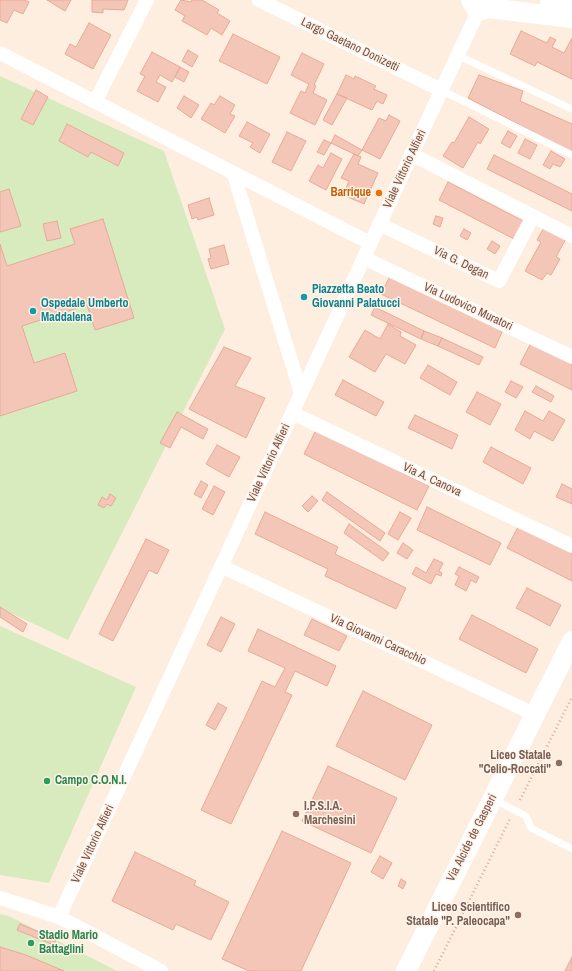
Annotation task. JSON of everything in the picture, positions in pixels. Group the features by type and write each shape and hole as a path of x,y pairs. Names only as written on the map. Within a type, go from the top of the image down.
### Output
{"street":[{"path":"95,102 147,0"},
{"name":"Largo Gaetano Donizetti","path":"259,0 441,90"},
{"path":"550,0 572,3"},
{"path":"477,3 572,18"},
{"name":"Viale Vittorio Alfieri","path":"59,917 441,90 457,55 477,3"},
{"path":"0,53 234,175 370,243"},
{"path":"411,154 572,236"},
{"path":"234,175 301,393"},
{"name":"Via G. Degan","path":"379,224 499,281 532,216"},
{"name":"Via Ludovico Muratori","path":"364,258 572,357"},
{"name":"Via A. Canova","path":"292,413 572,546"},
{"name":"Via Giovanni Caracchio","path":"221,566 534,714"},
{"name":"Via Alcide de Gasperi","path":"406,971 572,641"},
{"path":"0,898 59,917 162,971"}],"lane":[{"path":"457,55 572,109"},
{"path":"441,90 572,155"},
{"path":"492,799 526,816 531,828 572,848"}],"path":[{"path":"434,971 572,697"}],"green space":[{"path":"0,76 164,151 225,329 68,640 0,608"},
{"name":"Campo C.O.N.I.","path":"0,626 136,687 49,883 0,875"},
{"name":"Stadio Mario Battaglini","path":"0,914 9,916 117,971 0,971"}],"building":[{"path":"0,0 24,0 29,2 23,14 14,10 7,23 0,20"},
{"path":"47,0 71,0 65,11"},
{"path":"92,0 128,0 124,10 103,9 103,13 92,12"},
{"path":"181,0 191,2 192,0 202,0 219,10 217,13 230,21 222,35 211,28 207,35 182,21 185,16 175,10"},
{"path":"89,23 111,35 93,69 65,54 70,44 76,47"},
{"path":"521,31 547,43 550,37 556,40 552,47 564,53 572,38 572,79 537,62 535,66 510,54"},
{"path":"233,34 280,57 267,84 219,61"},
{"path":"188,50 198,56 192,67 182,61"},
{"path":"152,52 180,67 172,82 160,75 156,82 166,87 158,102 137,91 145,76 140,74"},
{"path":"302,53 324,64 314,85 316,86 313,93 327,100 315,125 290,113 301,91 305,93 309,84 291,75"},
{"path":"180,67 189,72 184,82 175,77"},
{"path":"346,75 354,79 355,76 376,86 374,89 387,95 383,104 377,101 372,110 337,94"},
{"path":"479,75 523,91 520,101 572,124 572,152 468,98"},
{"path":"36,90 48,97 33,125 21,119"},
{"path":"337,94 347,98 332,125 323,120"},
{"path":"184,96 199,105 191,118 177,108"},
{"path":"220,96 235,105 230,114 235,116 225,133 201,119 211,103 214,105"},
{"path":"389,115 400,121 380,159 362,150 379,118 386,121"},
{"path":"469,117 489,129 480,144 478,142 463,168 443,156 452,142 454,143"},
{"path":"247,122 270,134 260,153 250,147 253,143 239,136"},
{"path":"67,124 124,153 118,166 91,152 88,157 59,141"},
{"path":"508,131 517,136 510,148 501,143"},
{"path":"287,132 306,141 291,171 272,162"},
{"path":"335,135 362,150 358,156 331,143"},
{"path":"525,139 537,145 530,159 518,153"},
{"path":"324,140 331,143 324,155 317,152"},
{"path":"551,151 565,159 560,167 553,164 550,169 543,165"},
{"path":"331,153 342,159 326,190 309,181 318,165 323,168"},
{"path":"354,154 361,157 358,164 378,173 364,204 343,195 349,181 341,178"},
{"path":"494,155 572,194 572,211 487,169"},
{"path":"448,182 525,222 516,240 439,200"},
{"path":"9,189 21,226 0,232 0,192"},
{"path":"209,198 214,215 198,220 197,217 192,219 188,205"},
{"path":"436,216 443,218 440,227 433,224"},
{"name":"Ospedale Umberto Maddalena","path":"103,219 134,318 95,330 87,305 22,326 34,363 65,353 77,391 0,416 0,244 7,266 75,244 70,229"},
{"path":"57,221 61,238 47,241 43,224"},
{"path":"545,226 567,237 556,257 560,259 551,275 547,273 542,280 525,271 541,242 537,240"},
{"path":"464,229 471,233 467,240 460,236"},
{"path":"492,241 500,246 495,254 487,249"},
{"path":"224,245 229,264 211,269 208,259 211,258 209,249"},
{"path":"390,276 503,330 495,348 381,294"},
{"path":"375,307 424,331 421,339 371,315"},
{"path":"388,324 401,332 400,336 416,345 405,364 386,354 375,372 349,357 365,330 380,339"},
{"path":"424,331 442,338 438,346 421,339"},
{"path":"442,338 483,357 479,365 438,346"},
{"path":"532,341 572,361 572,390 520,364"},
{"path":"224,347 251,358 235,386 265,398 246,438 189,409"},
{"path":"428,365 457,382 450,395 420,378"},
{"path":"343,380 384,402 376,416 335,395"},
{"path":"511,381 523,387 516,398 505,392"},
{"path":"536,386 554,396 551,402 532,392"},
{"path":"477,392 501,404 490,425 466,412"},
{"path":"525,411 543,421 549,411 565,420 553,441 534,431 530,439 515,430"},
{"path":"177,412 208,429 203,439 181,427 170,448 160,443"},
{"path":"415,415 458,435 452,449 408,428"},
{"path":"316,430 429,486 417,510 304,454"},
{"path":"217,445 240,457 229,477 206,464"},
{"path":"491,447 531,468 523,484 483,462"},
{"path":"201,481 208,485 201,498 194,494"},
{"path":"562,484 572,489 572,504 556,497"},
{"path":"214,486 225,492 213,515 202,509"},
{"path":"327,492 385,533 380,541 322,500"},
{"path":"110,494 116,498 111,506 107,504 104,508 98,505 102,497 107,500"},
{"path":"312,496 318,501 308,512 302,506"},
{"path":"427,507 501,543 490,565 417,530"},
{"path":"265,512 338,547 335,554 406,588 396,609 325,576 328,569 255,534"},
{"path":"400,512 411,518 398,540 388,534"},
{"path":"349,524 389,553 383,561 344,533"},
{"path":"519,525 572,553 572,581 507,548"},
{"path":"146,539 169,550 157,574 149,570 113,641 99,634"},
{"path":"403,543 413,550 407,559 397,553"},
{"path":"434,559 443,563 439,571 442,573 441,576 436,574 431,584 412,574 416,567 426,573"},
{"path":"459,567 479,577 476,583 471,580 466,591 455,585 459,576 455,574"},
{"path":"527,588 561,605 550,626 516,608"},
{"path":"0,607 27,624 23,632 0,617"},
{"path":"472,615 538,649 526,673 459,639"},
{"path":"221,617 235,624 221,652 207,645"},
{"path":"312,619 347,636 339,651 304,635"},
{"path":"258,629 336,666 327,686 295,671 285,692 292,695 231,824 201,810 262,681 275,687 285,668 248,651"},
{"path":"363,691 432,725 405,780 336,746"},
{"path":"218,703 227,708 215,730 206,725"},
{"path":"328,766 397,798 371,853 302,821"},
{"path":"282,831 351,863 301,971 249,971 222,959"},
{"path":"135,852 196,881 194,885 229,902 211,940 176,924 173,930 112,901"},
{"path":"380,856 392,863 383,879 371,872"},
{"path":"401,879 406,882 403,889 398,886"},
{"path":"20,924 56,939 54,945 17,930"},
{"path":"0,947 26,955 64,971 0,971"},
{"path":"572,957 572,971 565,971"}],"place":[{"name":"Barrique","path":"379,193"},
{"name":"Piazzetta Beato Giovanni Palatucci","path":"304,297"},
{"name":"Ospedale Umberto Maddalena","path":"33,311"},
{"name":"Liceo Statale \"Celio-Roccati\"","path":"559,763"},
{"name":"Campo C.O.N.I.","path":"47,781"},
{"name":"I.P.S.I.A. Marchesini","path":"296,814"},
{"name":"Liceo Scientifico Statale \"P. Paleocapa\"","path":"518,915"},
{"name":"Stadio Mario Battaglini","path":"31,943"}]}
